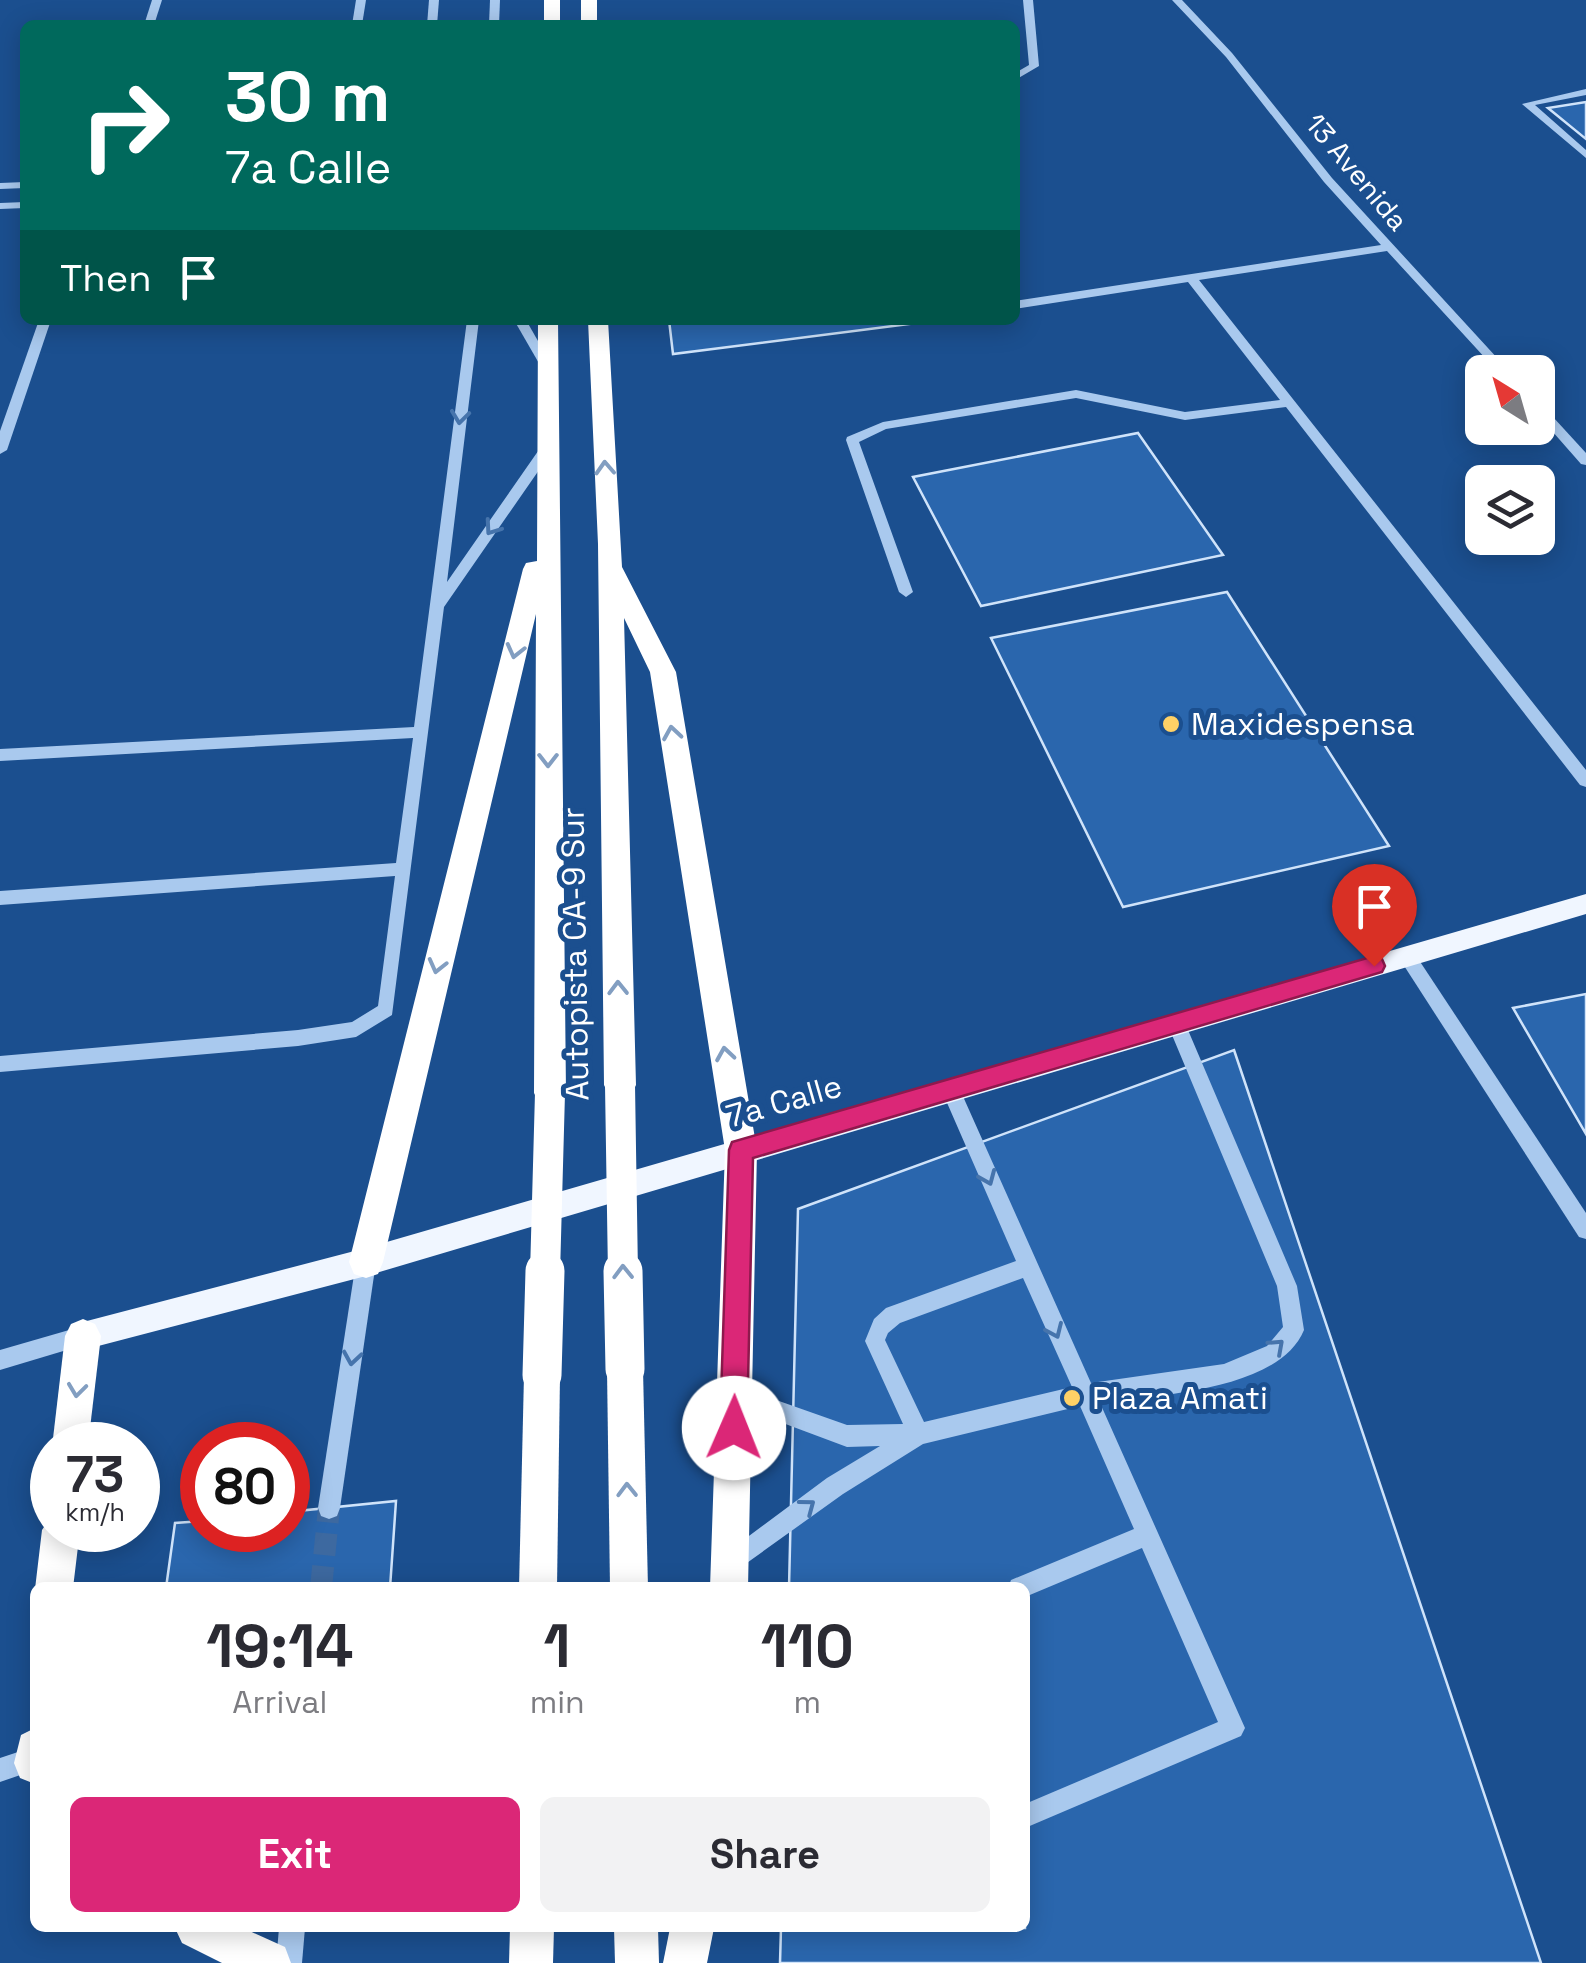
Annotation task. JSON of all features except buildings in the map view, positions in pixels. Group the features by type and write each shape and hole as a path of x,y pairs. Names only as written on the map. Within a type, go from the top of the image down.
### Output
{"highway":[{"name":"Autopista CA-9 Sur","path":"538,1582 550,1093 548,325"},
{"name":"Autopista CA-9 Sur","path":"598,325 610,566 629,1582"},
{"path":"366,1262 546,522"},
{"path":"610,566 662,672 741,1150 729,1576"},
{"path":"73,1422 83,1336"},
{"path":"55,1582 58,1552"},
{"path":"205,1932 270,1963"},
{"path":"531,1963 532,1932"},
{"path":"636,1932 637,1963"},
{"path":"684,1963 691,1932"}],"main road":[{"name":"7a Calle","path":"83,1336 366,1262 1586,904"}],"street":[{"path":"1020,74 1034,66 1028,0"},
{"name":"13 Avenida","path":"1177,0 1229,55 1328,180 1488,355"},
{"path":"1586,92 1527,104 1586,154"},
{"path":"1020,304 1388,248"},
{"path":"1191,278 1586,781"},
{"path":"0,450 44,325"},
{"path":"0,1064 298,1038 356,1028 386,1010 472,325"},
{"path":"523,325 548,369"},
{"path":"906,592 852,440 883,426 1076,394 1185,416 1290,403"},
{"path":"1555,427 1586,461"},
{"path":"436,609 548,447"},
{"path":"0,755 421,732"},
{"path":"0,898 403,869"},
{"path":"1407,956 1586,1230"},
{"path":"734,1395 847,1436 919,1434 1084,1394 1224,1374 1274,1353 1294,1330 1288,1286 1176,1023"},
{"path":"950,1089 1234,1728 1030,1814"},
{"path":"329,1508 366,1262"},
{"path":"919,1434 876,1340 881,1326 893,1315 1026,1267"},
{"name":"7a Calle","path":"0,1360 83,1336"},
{"path":"729,1576 834,1486 919,1434"},
{"path":"1030,1583 1148,1534"},
{"path":"0,1770 30,1762"},
{"path":"289,1963 292,1932"}],"tunnel":[{"path":"322,1582 329,1508"}],"place":[{"name":"Maxidespensa","path":"1171,724"},
{"name":"Plaza Amati","path":"1072,1398"}],"route":[{"path":"734,1428 741,1150 1374,966"}]}
